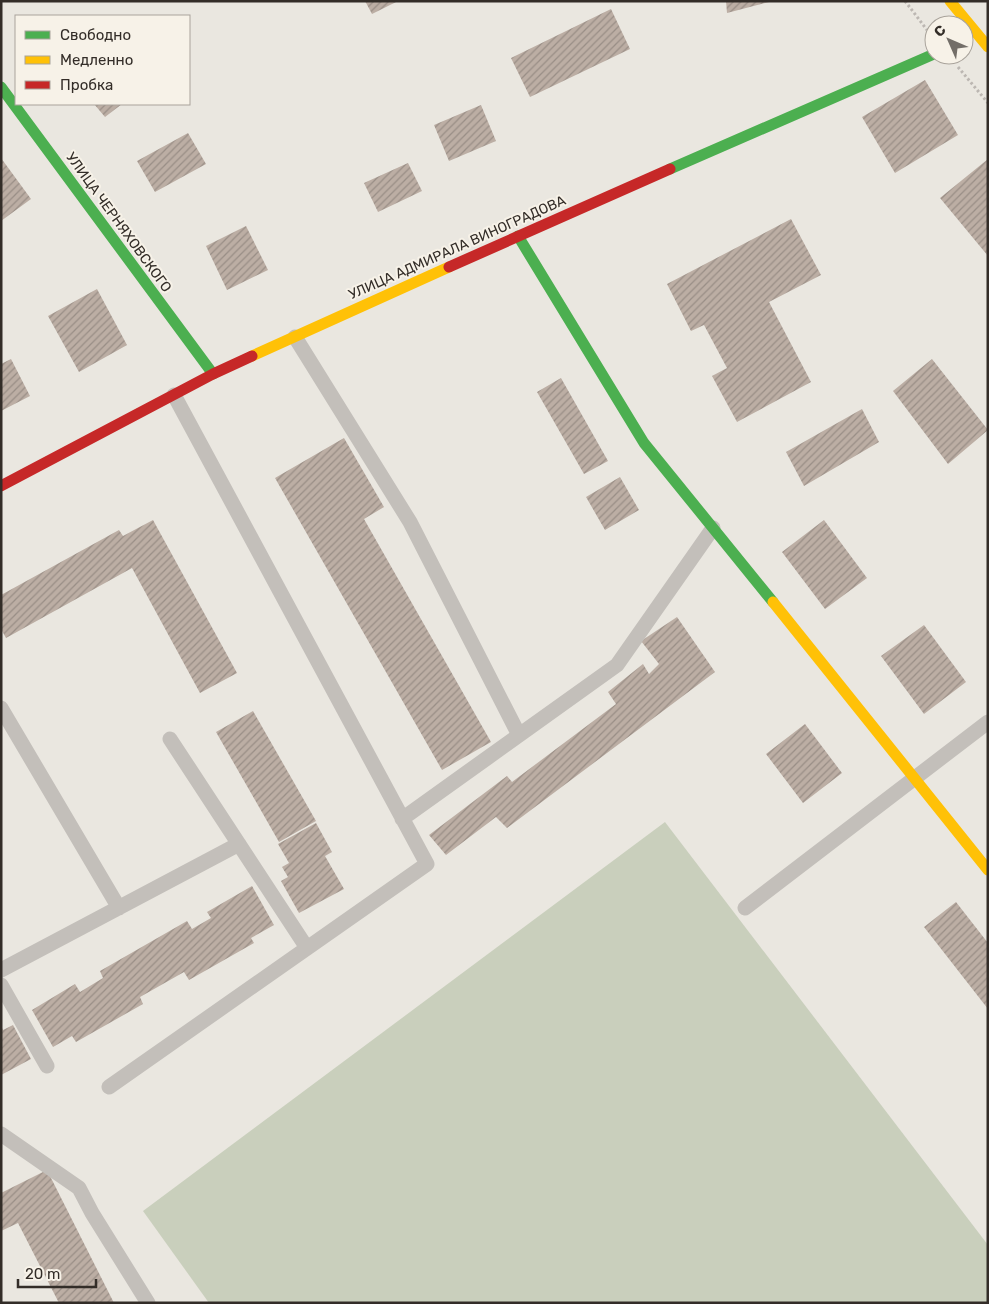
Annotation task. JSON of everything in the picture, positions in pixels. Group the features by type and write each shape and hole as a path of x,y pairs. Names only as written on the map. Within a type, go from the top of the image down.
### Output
{"street":[{"path":"950,1 983,33 988,47"},
{"name":"УЛИЦА АДМИРАЛА ВИНОГРАДОВА","path":"1,486 213,374 518,236 924,58"},
{"name":"УЛИЦА ЧЕРНЯХОВСКОГО","path":"1,87 213,374"},
{"path":"518,236 644,444 988,870"}],"lane":[{"path":"295,337 410,522 519,735"},
{"path":"109,1087 427,864 174,395"},
{"path":"402,819 617,665 713,528"},
{"path":"1,708 119,908"},
{"path":"745,908 988,722"},
{"path":"170,739 307,948"},
{"path":"1,970 239,844"},
{"path":"1,985 47,1066"},
{"path":"1,1134 79,1188 92,1213 148,1303"}],"path":[{"path":"905,1 924,26"},
{"path":"956,65 988,103"}],"green space":[{"path":"665,822 988,1245 988,1303 209,1303 143,1211"}],"building":[{"path":"365,1 398,1 372,14"},
{"path":"726,1 769,1 769,2 727,13"},
{"path":"611,9 630,49 530,97 511,58"},
{"path":"925,80 958,135 895,173 862,117"},
{"path":"95,105 121,105 105,117"},
{"path":"481,105 496,141 449,161 434,125"},
{"path":"188,133 206,164 155,192 137,161"},
{"path":"1,158 31,199 1,221"},
{"path":"988,159 988,256 940,198"},
{"path":"408,163 422,191 378,212 364,183"},
{"path":"791,219 821,275 769,302 811,382 737,422 712,376 727,368 704,325 691,331 667,284"},
{"path":"246,226 268,270 227,290 206,246"},
{"path":"97,289 127,345 79,372 48,316"},
{"path":"11,359 30,396 1,411 1,364"},
{"path":"932,359 988,430 948,464 893,391"},
{"path":"561,378 608,461 584,474 537,392"},
{"path":"862,409 879,442 804,486 786,452"},
{"path":"344,438 384,507 364,519 491,742 442,770 275,478"},
{"path":"620,477 639,510 605,530 586,497"},
{"path":"153,520 237,673 200,693 132,568 6,638 1,629 1,595 119,530 123,536"},
{"path":"824,520 867,578 825,609 782,552"},
{"path":"677,617 715,672 507,828 496,817 446,855 429,835 507,776 512,782 616,704 608,692 643,664 649,674 659,664 641,641"},
{"path":"924,625 966,682 924,714 881,656"},
{"path":"253,711 316,821 279,842 216,732"},
{"path":"805,724 842,773 803,803 766,754"},
{"path":"316,823 332,852 325,856 344,889 299,913 281,881 288,877 282,867 289,863 278,844"},
{"path":"252,886 274,925 251,938 254,943 189,980 184,972 140,997 143,1004 76,1042 72,1036 53,1047 32,1010 75,984 80,992 103,978 100,971 187,921 192,929 211,918 207,912"},
{"path":"956,902 988,943 988,1009 924,927"},
{"path":"13,1025 31,1059 1,1075 1,1026 3,1030"},
{"path":"47,1170 114,1303 59,1303 18,1223 1,1231 1,1193"}],"traffic: fast":[{"path":"670,169 924,58"},
{"path":"1,87 213,374"},
{"path":"518,236 644,443 773,602"}],"traffic: slow":[{"path":"950,1 988,47"},
{"path":"252,356 449,267"},
{"path":"773,602 988,870"}],"traffic: jam":[{"path":"449,267 670,169"},
{"path":"1,486 213,374 252,356"}]}
